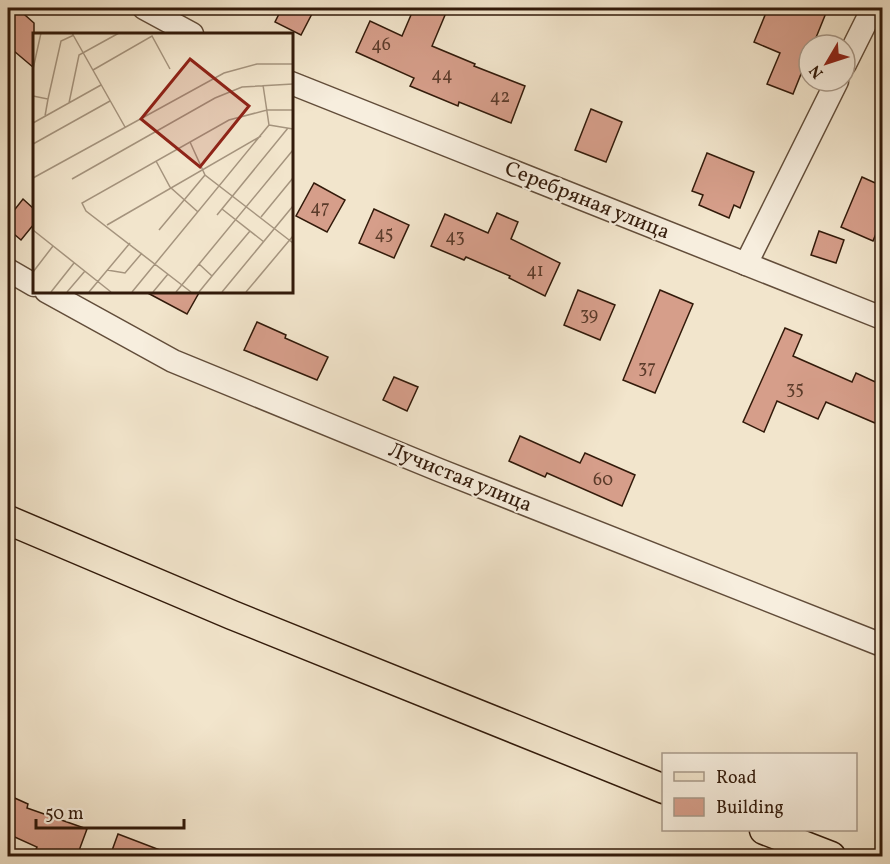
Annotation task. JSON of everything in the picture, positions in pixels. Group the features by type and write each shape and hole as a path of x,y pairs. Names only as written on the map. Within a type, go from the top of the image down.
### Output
{"main road":[{"path":"8,520 232,615 662,789"},
{"path":"767,831 831,856"}],"street":[{"path":"144,8 190,33"},
{"path":"857,40 873,8"},
{"name":"Серебряная улица","path":"292,83 882,318"},
{"path":"746,264 831,93"},
{"path":"8,270 33,284"},
{"name":"Лучистая улица","path":"48,292 173,361 439,470 882,645"}],"building":[{"path":"8,8 17,8 34,23 33,67 8,46"},
{"path":"282,8 315,8 301,35 275,22"},
{"path":"414,8 448,8 432,46 525,86 511,123 459,102 458,106 410,86 414,78 356,52 370,21 402,36"},
{"path":"768,8 828,8 818,33 797,33 797,84 793,94 767,84 780,53 754,42"},
{"path":"591,109 622,122 606,162 575,150"},
{"path":"707,153 754,172 740,208 734,205 729,218 699,205 703,195 692,191"},
{"path":"862,177 882,186 882,219 873,241 841,227"},
{"path":"314,183 345,200 327,232 296,216"},
{"path":"23,199 33,208 33,225 21,240 8,229 8,218"},
{"path":"374,209 409,225 394,258 359,243"},
{"path":"497,213 518,222 511,239 560,263 545,296 509,278 510,276 466,257 464,260 431,246 445,214 488,233"},
{"path":"819,231 844,240 836,263 811,255"},
{"path":"578,290 615,305 600,340 564,325"},
{"path":"660,290 693,304 655,393 623,380"},
{"path":"146,292 199,292 187,314"},
{"path":"257,322 286,335 285,338 328,357 317,380 244,350"},
{"path":"785,328 802,335 793,356 852,382 856,373 882,385 882,426 826,402 818,419 777,401 764,432 743,422"},
{"path":"394,377 418,387 407,411 383,400"},
{"path":"520,436 580,463 585,453 635,475 622,506 547,473 545,477 509,461"},
{"path":"8,795 28,804 27,808 87,829 77,856 58,856 36,849 37,847 8,834"},
{"path":"118,834 173,855 173,856 110,856"}]}
